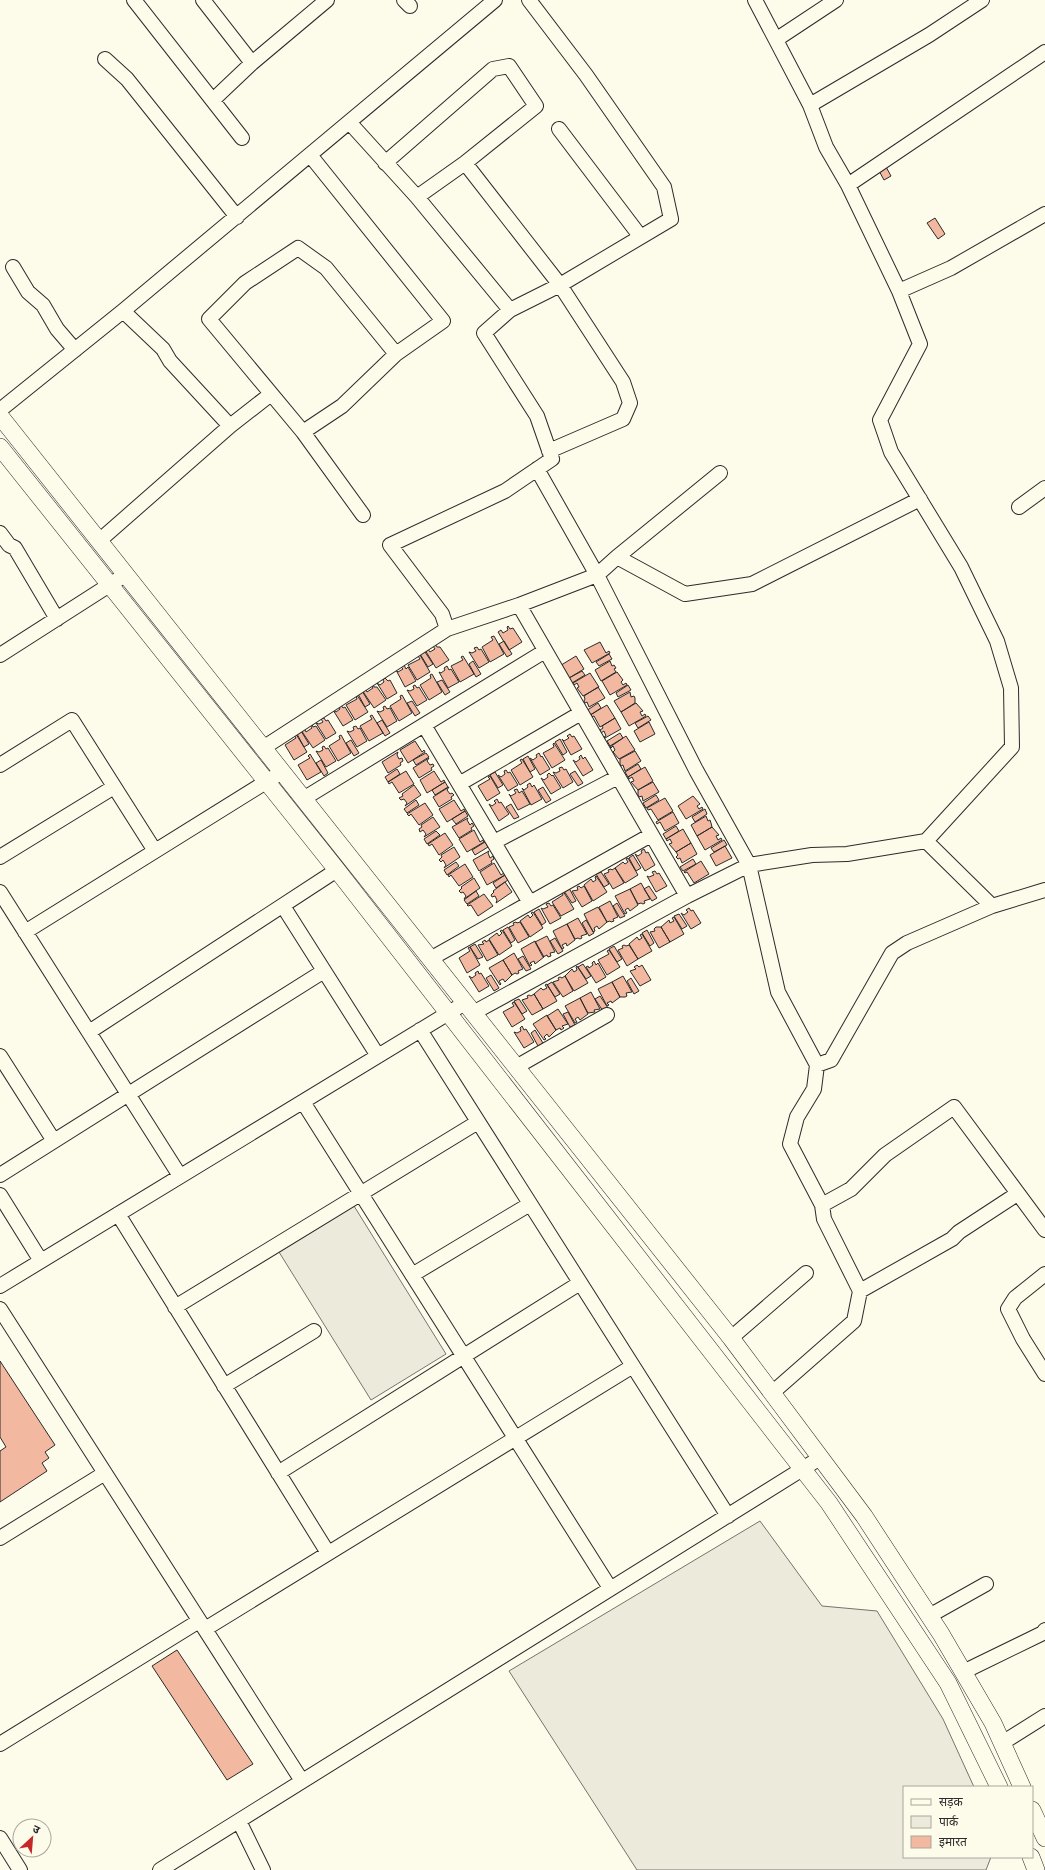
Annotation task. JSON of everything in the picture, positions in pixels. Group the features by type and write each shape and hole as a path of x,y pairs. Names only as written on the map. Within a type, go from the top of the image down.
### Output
{"street":[{"path":"134,0 242,138"},
{"path":"203,0 252,63"},
{"path":"213,100 252,63 327,0"},
{"path":"0,410 237,217 495,0"},
{"path":"447,629 442,614 390,545 505,491 552,459 537,416 484,333 510,310 560,285 670,219 664,187 586,75 529,0"},
{"path":"0,1286 448,1013 469,1008 749,865 812,855 847,854 926,841 1012,747 1011,688 993,634 961,567 891,452 880,420 920,344 899,290 848,185 826,146 810,105 777,39 755,0"},
{"path":"777,39 836,0"},
{"path":"810,105 929,35 982,0"},
{"path":"848,185 1045,52"},
{"path":"104,59 127,79 237,217"},
{"path":"385,163 493,69 509,66 536,106 465,163 417,196"},
{"path":"349,122 385,163 417,196 510,310"},
{"path":"560,129 640,236"},
{"path":"303,432 342,406 396,354 443,321 310,155"},
{"path":"465,163 560,285 623,382 630,403 623,419 549,451"},
{"path":"899,290 951,268 1045,214"},
{"path":"363,515 303,432 209,318 245,283 298,248 326,268 396,354"},
{"path":"14,267 28,292 43,305 57,329 75,350"},
{"path":"123,311 163,349 170,361 230,426"},
{"path":"99,541 230,426 271,394"},
{"path":"0,416 731,1338 864,1516 929,1616 993,1723 1022,1786"},
{"path":"0,447 337,870 829,1503 948,1683 999,1786"},
{"path":"537,469 597,575 696,770 749,865 778,992 817,1065 814,1090 797,1117 790,1144 822,1205 824,1219 860,1291 854,1321 772,1393"},
{"path":"263,748 447,629 519,605 597,575 720,473"},
{"path":"1019,507 1045,488"},
{"path":"617,557 685,594 752,584 920,499"},
{"path":"0,533 5,547 15,548 57,619"},
{"path":"0,654 126,575"},
{"path":"519,605 687,896"},
{"path":"303,799 545,651"},
{"path":"459,784 581,713"},
{"path":"0,765 72,720 155,851"},
{"path":"424,725 530,903"},
{"path":"26,932 282,772"},
{"path":"494,842 618,777"},
{"path":"0,857 114,787"},
{"path":"430,959 651,835"},
{"path":"926,841 992,906"},
{"path":"89,1032 337,870"},
{"path":"817,1065 831,1060 892,953 907,943 992,906 1045,890"},
{"path":"0,892 180,1176"},
{"path":"283,906 378,1056"},
{"path":"0,1175 324,971"},
{"path":"516,1067 608,1015"},
{"path":"420,1030 728,1516"},
{"path":"0,1056 54,1141"},
{"path":"303,1102 610,1588"},
{"path":"822,1205 851,1189 885,1155 954,1107 1045,1230"},
{"path":"175,1307 478,1122"},
{"path":"860,1291 952,1239 959,1232 1017,1194"},
{"path":"0,1195 41,1261"},
{"path":"412,1275 530,1204"},
{"path":"118,1214 328,1553"},
{"path":"731,1338 806,1273"},
{"path":"1045,1274 1015,1298 1008,1309 1023,1339 1045,1374"},
{"path":"278,1473 580,1283"},
{"path":"0,1309 302,1781"},
{"path":"224,1386 314,1331"},
{"path":"0,1744 328,1553 633,1366"},
{"path":"160,1870 820,1458"},
{"path":"0,1538 105,1473"},
{"path":"929,1616 986,1584"},
{"path":"963,1672 1043,1633 1045,1630"},
{"path":"1002,1743 1045,1716"},
{"path":"1033,1812 1045,1838"},
{"path":"239,1821 263,1870"},
{"path":"0,1838 20,1870"},
{"path":"1031,1858 1036,1870"}],"green space":[{"path":"354,1206 446,1354 371,1400 279,1252"},
{"path":"760,1521 822,1606 877,1611 943,1719 974,1786 903,1786 903,1858 991,1858 986,1870 637,1870 509,1671"}],"building":[{"path":"885,165 891,176 884,180 878,169"},
{"path":"935,218 945,234 938,239 927,223"},
{"path":"508,626 510,629 513,628 522,642 509,650 498,632 501,630 503,633 508,630"},
{"path":"494,636 504,654 490,662 482,647 493,640 491,637"},
{"path":"504,641 512,654 507,657 499,644"},
{"path":"600,642 606,653 609,651 610,653 592,663 584,650"},
{"path":"435,644 437,647 440,647 449,660 436,668 425,650 427,648 430,652 435,649 433,646"},
{"path":"477,647 479,650 481,649 489,662 479,668 469,652 472,653 476,651 474,648"},
{"path":"425,652 433,664 428,667 420,654"},
{"path":"609,654 612,659 599,666 596,662"},
{"path":"420,655 430,672 417,680 408,665 420,659 418,656"},
{"path":"463,656 474,674 460,682 451,666 463,660 461,657"},
{"path":"576,656 584,669 569,678 558,667"},
{"path":"473,661 481,674 476,677 469,664"},
{"path":"610,661 612,666 614,665 616,668 614,669 616,672 601,681 595,670"},
{"path":"404,665 406,669 408,667 416,681 405,687 396,670 398,672 403,669 401,667"},
{"path":"447,666 449,670 451,669 459,682 448,688 439,672 441,673 445,670 444,668"},
{"path":"582,671 585,675 572,683 569,678"},
{"path":"617,672 623,680 621,682 623,685 626,683 627,685 610,695 602,681"},
{"path":"590,673 599,687 583,696 577,688 579,687 577,683 574,685 573,683"},
{"path":"432,674 442,692 429,700 420,685 431,678 430,675"},
{"path":"385,678 388,681 390,680 397,693 387,699 377,683 380,685 384,682 383,680"},
{"path":"442,680 450,692 445,695 437,682"},
{"path":"373,684 374,687 377,687 386,700 374,708 362,690 365,688 367,692 373,688 371,685"},
{"path":"415,685 417,688 419,687 427,700 417,706 407,690 410,691 414,689 413,686"},
{"path":"628,685 631,690 618,697 616,693"},
{"path":"598,687 605,698 589,707 587,702 585,703 584,701 584,696"},
{"path":"362,691 370,704 365,707 358,694"},
{"path":"630,692 631,697 634,696 635,698 635,703 621,712 614,701"},
{"path":"357,695 368,712 355,720 346,705 357,699"},
{"path":"402,695 412,713 399,721 390,706 401,699 400,696"},
{"path":"412,701 420,713 415,716 407,703"},
{"path":"598,703 601,708 589,716 586,711"},
{"path":"636,703 643,711 640,712 642,716 645,714 646,716 629,726 621,712"},
{"path":"341,705 343,708 345,707 353,720 343,726 333,710 336,712 340,709 339,707"},
{"path":"607,705 615,718 600,727 594,716 591,717 590,715"},
{"path":"385,706 387,709 390,708 397,721 387,727 377,711 380,712 384,710 383,707"},
{"path":"372,715 383,733 369,741 360,726 372,719 370,716"},
{"path":"648,716 651,720 638,728 635,723"},
{"path":"324,718 326,721 328,720 336,733 326,739 316,723 319,724 323,722 321,719"},
{"path":"615,718 621,729 605,738 604,737 606,736 604,731 601,733 600,730 603,728 602,726"},
{"path":"382,720 390,733 385,736 377,723"},
{"path":"649,722 655,734 640,742 634,731"},
{"path":"312,724 313,727 316,726 325,740 313,748 301,730 304,728 306,732 312,728 310,725"},
{"path":"356,726 358,729 360,728 367,741 357,747 347,731 350,732 354,730 353,727"},
{"path":"301,731 309,744 304,747 297,734"},
{"path":"620,733 623,738 610,746 607,741"},
{"path":"296,734 307,752 294,760 285,745 296,738 294,735"},
{"path":"570,734 572,737 574,736 582,749 571,755 562,739 564,741 569,738 567,736"},
{"path":"341,735 351,753 338,761 329,746 340,739 339,736"},
{"path":"626,736 635,750 619,759 613,752 615,750 613,746 611,748 610,747"},
{"path":"560,739 567,752 563,755 555,742"},
{"path":"351,740 359,753 354,756 346,743"},
{"path":"415,741 422,752 424,750 425,752 408,763 400,750"},
{"path":"554,743 565,760 552,768 543,753 554,747"},
{"path":"324,746 326,749 328,748 336,761 326,767 316,751 319,752 323,750 322,747"},
{"path":"635,751 641,761 625,771 623,765 621,766 620,764 620,759"},
{"path":"398,752 397,755 399,759 402,758 403,761 400,763 401,765 388,773 382,762"},
{"path":"426,753 429,757 416,765 413,760"},
{"path":"539,753 550,769 540,775 530,758 533,760"},
{"path":"310,754 321,772 307,780 298,765 310,758 308,756"},
{"path":"581,755 583,759 585,757 593,770 583,776 573,760 576,762 580,759 579,757"},
{"path":"528,756 535,769 530,772 523,759"},
{"path":"429,758 427,761 430,765 433,764 434,766 431,768 432,770 419,778 413,768"},
{"path":"522,759 533,777 520,785 511,770 522,763 520,760"},
{"path":"321,760 328,773 324,776 316,763"},
{"path":"638,764 641,769 628,777 625,772"},
{"path":"562,767 564,770 566,769 573,782 563,788 553,772 556,773 560,771 559,768"},
{"path":"645,767 653,781 638,790 631,782 634,781 632,777 629,779 628,777"},
{"path":"397,769 400,774 388,782 385,777"},
{"path":"506,770 508,773 510,772 518,785 508,791 498,775 501,777 505,774 504,771"},
{"path":"406,771 414,784 399,793 392,782 389,784 388,782"},
{"path":"434,771 441,782 444,780 445,782 427,793 420,780"},
{"path":"575,771 583,783 578,786 570,774"},
{"path":"495,772 503,785 498,788 490,775"},
{"path":"549,773 552,776 553,775 561,788 551,794 541,778 544,780 548,777 547,775"},
{"path":"490,776 500,793 487,801 478,786 490,779 488,777"},
{"path":"445,782 448,787 435,795 432,790"},
{"path":"653,782 659,792 643,801 642,796 639,797 638,795 638,790"},
{"path":"530,783 532,787 534,785 542,799 531,805 522,788 524,790"},
{"path":"414,785 421,795 405,806 407,803 404,799 401,800 399,798"},
{"path":"449,787 447,790 450,794 452,793 454,795 451,797 452,799 439,807 433,797"},
{"path":"543,787 551,800 546,803 538,790"},
{"path":"517,789 519,793 522,791 530,804 518,810 509,794 511,796 516,793 514,790"},
{"path":"656,795 659,800 646,808 643,803"},
{"path":"693,796 700,804 697,806 699,809 702,807 703,809 686,819 678,806"},
{"path":"665,798 673,811 658,820 651,809 648,810 647,808"},
{"path":"497,799 499,803 501,802 509,814 499,821 489,804 492,806 496,803 494,801"},
{"path":"416,800 419,805 407,813 404,809"},
{"path":"454,800 461,811 464,809 465,811 447,822 439,809"},
{"path":"425,803 433,815 419,825 411,814 409,816 407,814"},
{"path":"511,804 519,817 514,819 506,807"},
{"path":"705,809 707,814 695,822 692,817"},
{"path":"465,811 468,816 456,824 452,819"},
{"path":"673,812 679,823 665,831 660,822 657,824 656,822"},
{"path":"706,816 708,821 710,820 712,827 697,836 691,825"},
{"path":"433,817 440,827 424,837 426,834 423,830 420,832 419,829 422,827 421,825"},
{"path":"468,818 467,820 470,825 472,823 474,826 471,828 472,830 459,838 452,827"},
{"path":"676,826 679,831 666,839 663,834"},
{"path":"712,827 719,835 716,836 718,840 721,838 722,840 705,850 697,836"},
{"path":"683,829 691,843 676,852 669,844 672,843 670,839 667,841 666,839"},
{"path":"474,830 480,842 483,840 484,842 467,852 459,839"},
{"path":"436,831 440,835 427,844 424,839"},
{"path":"445,833 453,845 439,855 432,844 429,846 428,844"},
{"path":"724,840 727,845 714,852 711,848"},
{"path":"485,842 488,847 475,855 472,850"},
{"path":"691,843 697,854 682,863 680,858 678,859 676,857 678,855 676,852"},
{"path":"725,846 732,858 716,866 710,855"},
{"path":"454,847 460,857 444,868 446,865 443,860 441,862 439,860 442,857 441,855"},
{"path":"644,849 646,853 648,852 655,865 645,871 635,854 638,856"},
{"path":"489,851 488,853 490,858 493,856 494,859 491,861 492,863 479,871 473,860"},
{"path":"633,855 641,868 636,871 629,858"},
{"path":"628,858 638,875 625,883 615,868 623,862 625,864 628,862 626,859"},
{"path":"693,859 696,864 683,871 680,867"},
{"path":"701,861 709,874 694,883 687,872 684,872"},
{"path":"456,862 459,866 447,875 444,870"},
{"path":"494,863 501,875 504,873 505,875 487,885 480,872"},
{"path":"465,864 473,877 459,886 451,875 449,877 448,875"},
{"path":"615,868 624,883 613,889 604,874 609,872 608,870"},
{"path":"655,871 657,874 659,873 667,886 656,892 647,876 649,877 654,875 652,872"},
{"path":"601,872 609,884 604,887 596,874"},
{"path":"505,875 508,880 496,888 493,883"},
{"path":"596,876 607,892 593,901 584,885 591,879 593,882 596,880"},
{"path":"474,878 480,888 464,899 466,896 463,892 461,893 459,891 462,888 461,887"},
{"path":"505,882 512,892 496,903 497,900 495,896 492,897 491,895 494,892 493,891"},
{"path":"641,883 650,899 644,901 645,903 643,904 638,904 630,889"},
{"path":"579,886 581,888 584,886 592,901 582,907 572,891 578,890 577,887"},
{"path":"649,886 657,898 652,901 644,889"},
{"path":"569,888 576,901 572,903 564,891"},
{"path":"630,889 638,905 630,911 628,908 625,910 627,913 625,914 615,896"},
{"path":"476,891 479,896 467,904 464,900"},
{"path":"563,891 574,909 561,916 552,902 563,895"},
{"path":"484,894 493,906 478,916 471,905 467,905"},
{"path":"610,901 618,917 613,919 614,921 607,922 599,907"},
{"path":"549,903 551,906 553,905 561,918 550,924 541,908 543,909 548,907 546,904"},
{"path":"617,903 625,916 620,918 613,906"},
{"path":"598,907 607,922 599,929 597,926 594,928 595,931 593,932 584,914"},
{"path":"689,908 691,911 693,910 701,923 691,929 681,913 684,915 688,912 686,910"},
{"path":"539,909 546,922 542,925 534,912"},
{"path":"533,912 543,928 530,937 520,921 528,915 530,918 533,915 531,913"},
{"path":"679,914 687,926 682,929 674,916"},
{"path":"674,917 684,934 670,942 661,927 669,920 670,923 674,921 672,918"},
{"path":"578,918 587,934 581,936 582,938 580,939 575,939 567,924"},
{"path":"586,920 594,933 589,936 582,923"},
{"path":"520,922 529,937 518,943 509,927 514,925 513,923"},
{"path":"567,924 575,940 567,946 566,943 562,945 564,948 562,949 553,931"},
{"path":"508,927 515,940 511,943 503,930"},
{"path":"656,927 661,927 670,942 659,948 650,932 655,931 654,929"},
{"path":"502,930 512,946 499,955 489,939 497,933 499,936 502,933 500,931"},
{"path":"647,930 654,943 650,946 642,933"},
{"path":"642,934 652,951 638,959 629,944 637,937 639,940 642,938 640,935"},
{"path":"547,936 555,952 550,953 551,956 548,957 547,955 543,957 535,942"},
{"path":"555,938 563,951 558,954 550,941"},
{"path":"485,940 486,942 489,940 498,955 487,961 478,945 484,944 482,942"},
{"path":"535,941 544,957 535,964 534,961 530,963 532,965 530,966 521,949"},
{"path":"475,944 483,957 478,959 470,947"},
{"path":"629,945 638,959 627,966 618,950 623,948 622,946"},
{"path":"614,946 622,959 617,962 609,949"},
{"path":"470,947 480,965 467,973 459,958 470,951 468,948"},
{"path":"609,950 620,967 607,975 598,960 609,954 607,951"},
{"path":"514,953 523,969 518,971 519,973 512,975 503,960"},
{"path":"523,956 531,969 526,971 518,959"},
{"path":"503,960 512,975 505,982 503,979 499,981 501,984 500,985 489,968"},
{"path":"594,961 596,965 598,963 606,977 596,983 586,967 588,966 589,968 593,965 592,963"},
{"path":"583,964 591,976 586,979 578,967"},
{"path":"637,965 639,967 642,965 651,980 640,986 630,971 636,969 634,967"},
{"path":"577,966 588,983 574,991 565,976 572,969 574,972 577,970"},
{"path":"478,971 479,974 481,973 489,986 479,992 469,976 472,978"},
{"path":"491,975 499,988 494,991 486,978"},
{"path":"565,976 573,991 563,997 553,982 559,980 558,978 560,977 562,978"},
{"path":"623,976 632,992 626,993 627,996 625,997 620,997 612,982"},
{"path":"631,978 639,991 634,994 627,981"},
{"path":"552,982 560,994 555,997 547,985"},
{"path":"612,982 620,997 612,1003 611,1001 607,1003 609,1005 607,1006 598,989"},
{"path":"547,984 557,1001 543,1009 534,994 541,988 543,990 547,988 545,985"},
{"path":"591,992 600,1009 594,1010 595,1012 588,1013 580,998"},
{"path":"534,994 543,1009 532,1015 522,1000 528,998 527,996 529,995 531,996"},
{"path":"600,996 608,1008 603,1011 595,999"},
{"path":"580,998 588,1014 580,1020 578,1017 575,1019 577,1022 575,1023 565,1006"},
{"path":"519,999 527,1011 522,1014 514,1001"},
{"path":"514,1002 525,1019 512,1027 503,1012 514,1006 512,1003"},
{"path":"558,1009 568,1024 562,1026 564,1028 561,1030 560,1028 556,1030 547,1016"},
{"path":"568,1012 575,1025 570,1027 563,1014"},
{"path":"547,1015 556,1030 549,1037 547,1034 544,1037 546,1039 544,1040 533,1024"},
{"path":"522,1026 524,1030 526,1029 534,1042 524,1048 514,1032 517,1033 521,1031 520,1028"},
{"path":"535,1030 543,1043 538,1046 531,1033"},
{"path":"0,1361 55,1445 45,1452 49,1458 42,1463 47,1471 0,1502 0,1451 6,1447 0,1437"},
{"path":"177,1650 253,1764 227,1780 152,1666"}]}
